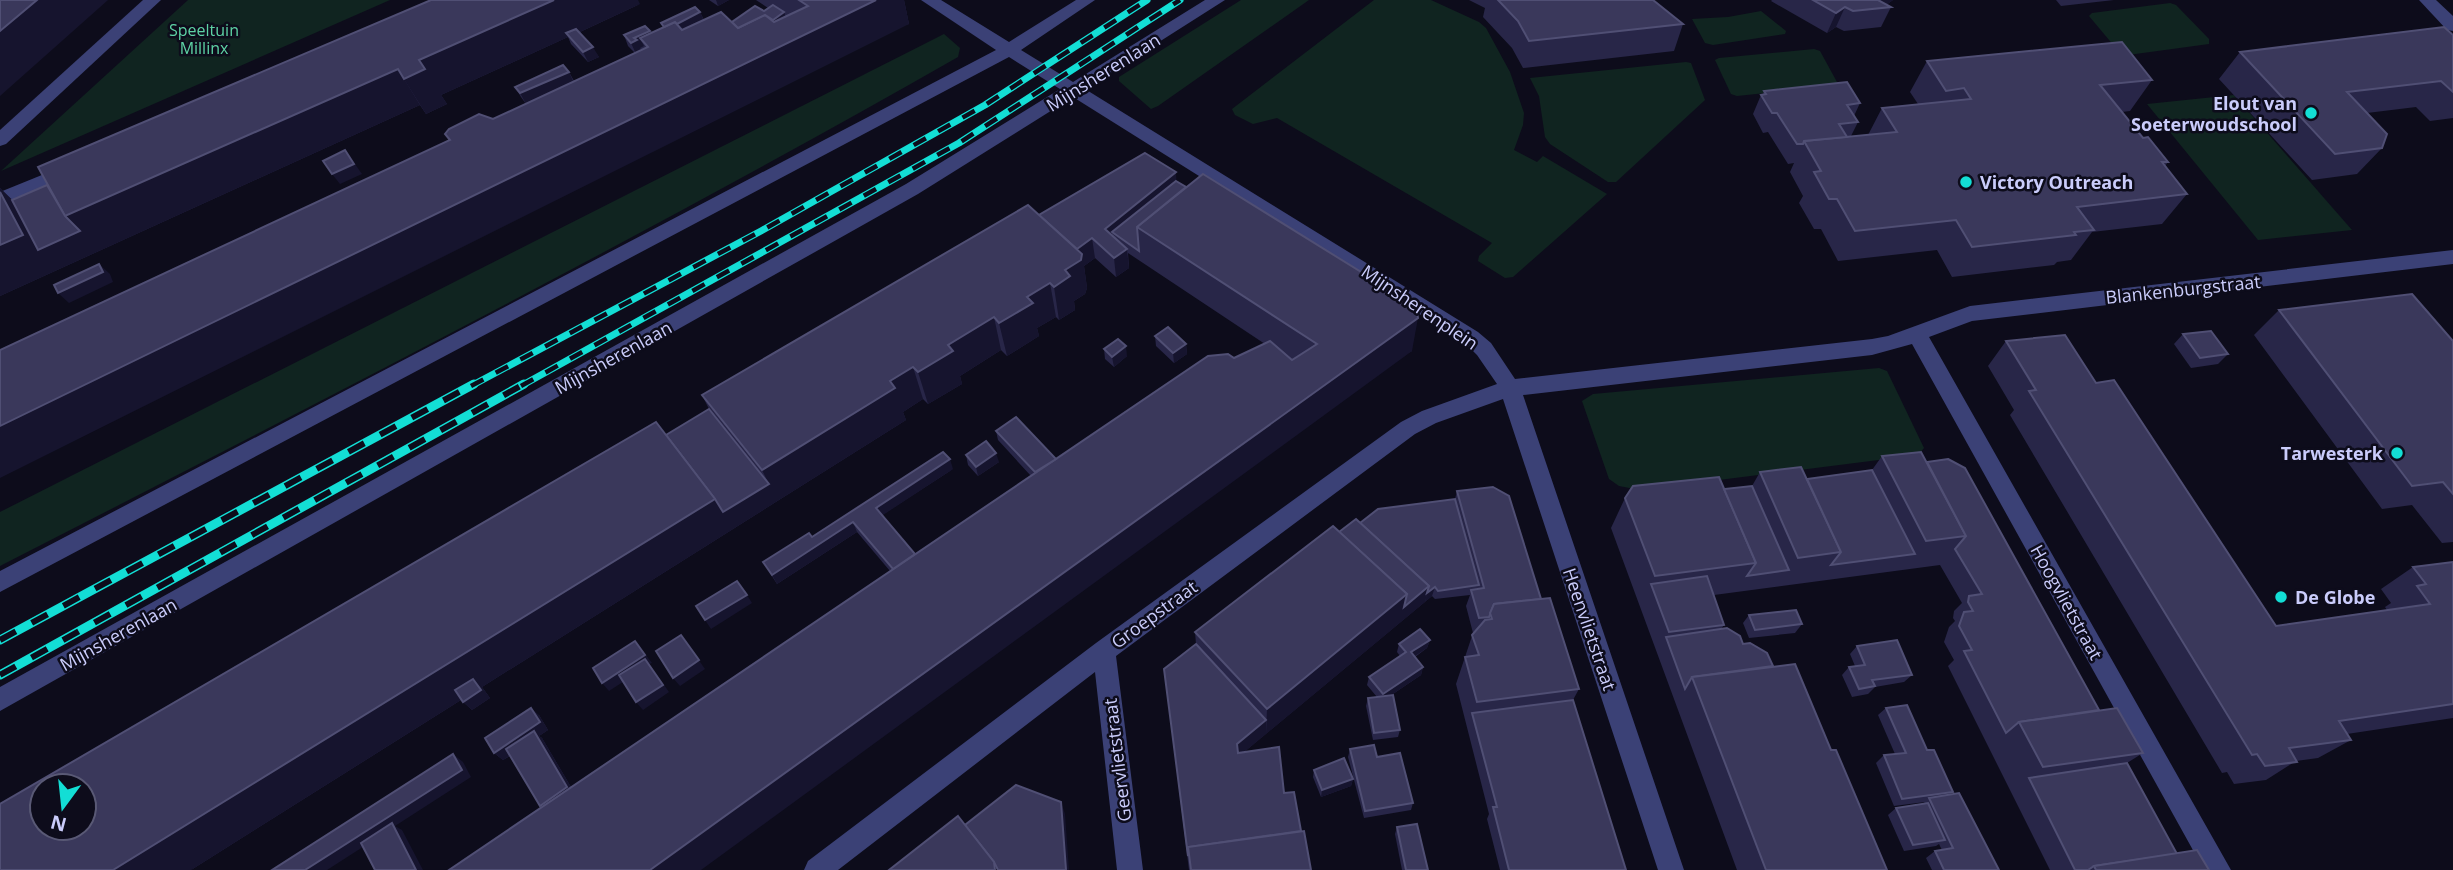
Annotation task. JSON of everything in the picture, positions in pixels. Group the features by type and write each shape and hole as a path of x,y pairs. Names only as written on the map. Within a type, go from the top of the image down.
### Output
{"street":[{"path":"0,139 153,0"},
{"path":"929,0 1009,50"},
{"path":"0,582 1009,50 1087,0"},
{"name":"Mijnsherenlaan","path":"0,700 880,208 1217,0"},
{"path":"2427,0 2453,26"},
{"name":"Mijnsherenplein","path":"1009,50 1472,337 1484,349 1510,388"},
{"path":"0,199 90,161"},
{"name":"Blankenburgstraat","path":"1917,334 1970,314 2453,257"},
{"path":"1510,388 1872,347 1917,334"},
{"name":"Hoogvlietstraat","path":"1917,334 2218,870"},
{"name":"Groepstraat","path":"817,870 1104,651 1408,428 1429,417 1510,388"},
{"name":"Heenvlietstraat","path":"1510,388 1671,870"},
{"name":"Geervlietstraat","path":"1104,651 1130,870"}],"green space":[{"name":"Speeltuin Millinx","path":"188,0 390,0 1,171"},
{"path":"1241,0 1309,0 1151,109 1119,81 1119,77"},
{"path":"1374,0 1431,0 1479,22 1486,28 1510,72 1524,113 1523,125 1514,150 1537,162 1543,156 1607,194 1513,277 1505,278 1478,261 1479,256 1492,243 1277,118 1253,124 1235,115 1232,109"},
{"path":"2170,3 2176,5 2209,39 2209,44 2128,55 2120,53 2089,16 2092,13"},
{"path":"1761,11 1786,31 1785,34 1713,45 1705,43 1692,19 1728,17"},
{"path":"944,34 960,48 958,57 602,253 0,566 0,512"},
{"path":"1814,49 1820,51 1837,82 1834,86 1737,96 1731,94 1715,60 1719,58"},
{"path":"1691,63 1705,100 1616,182 1608,182 1550,144 1545,137 1539,96 1530,78"},
{"path":"2234,95 2352,230 2258,240 2147,104"},
{"path":"1879,368 1887,371 1924,448 1918,455 1640,490 1619,486 1609,479 1582,401 1593,394"}],"building":[{"path":"0,0 37,0 0,31"},
{"path":"431,0 554,0 419,60 425,69 404,79 398,69 65,216 38,167"},
{"path":"799,0 876,0 0,426 0,350 450,140 445,134 449,129 479,114 493,119 648,47 640,38 675,22 682,30 721,12 738,28 765,15 774,22 808,6"},
{"path":"1498,0 1653,0 1683,24 1529,41 1518,21"},
{"path":"1813,0 1878,0 1891,7 1853,11 1845,7 1836,13"},
{"path":"773,5 784,12 773,20 765,15 738,28 732,22 755,6 764,11"},
{"path":"695,7 700,12 677,24 675,22 664,27 661,23"},
{"path":"645,26 650,31 634,38 637,40 631,43 624,35"},
{"path":"2444,27 2453,35 2453,92 2441,81 2347,92 2387,134 2382,148 2335,154 2240,52"},
{"path":"576,29 593,47 583,52 566,33"},
{"name":"Victory Outreach","path":"2122,42 2152,80 2100,85 2143,138 2148,137 2168,162 2162,162 2187,194 2077,207 2094,230 2074,232 2076,235 1972,247 1956,220 1855,231 1837,199 1829,199 1814,172 1821,171 1804,141 1897,132 1882,108 1971,99 1964,88 1946,91 1927,61"},
{"path":"563,65 569,72 520,93 515,87"},
{"path":"1847,82 1860,103 1847,105 1858,122 1839,124 1847,137 1804,141 1803,144 1797,144 1777,113 1772,113 1761,95 1766,94 1764,91"},
{"path":"345,150 354,164 332,174 323,161"},
{"path":"1145,153 1176,172 1105,229 1127,249 1114,258 1092,238 1077,249 1039,215"},
{"path":"1203,174 1416,306 1418,318 650,870 449,870 1208,356 1228,354 1234,358 1270,341 1292,360 1317,344 1137,227"},
{"path":"1176,181 1186,187 1137,227 1139,251 1112,232"},
{"path":"47,185 65,216 80,231 38,250 12,200"},
{"path":"0,192 23,235 0,245"},
{"path":"1028,205 1082,254 1081,260 1065,270 1070,276 1054,287 1050,283 1027,297 1033,303 999,323 994,317 948,345 953,351 918,372 913,367 890,381 895,388 762,470 702,395"},
{"path":"99,264 103,272 58,293 54,285"},
{"path":"2412,294 2453,341 2453,494 2443,482 2412,486 2279,310"},
{"path":"1168,327 1186,344 1173,353 1155,336"},
{"path":"2211,331 2228,354 2200,358 2183,334"},
{"path":"2065,335 2096,383 2114,380 2276,626 2430,604 2417,586 2426,584 2413,567 2453,562 2453,704 2339,721 2351,740 2289,748 2297,762 2265,766 2257,754 2252,755 2029,391 2036,390 2006,341"},
{"path":"1118,339 1126,346 1112,357 1104,349"},
{"path":"709,409 769,484 723,512 666,435"},
{"path":"1016,417 1056,459 1035,472 996,431"},
{"path":"656,422 715,499 113,870 0,870 0,804 28,788 28,842 98,842 98,772 55,772"},
{"path":"986,441 996,453 976,467 966,455"},
{"path":"943,452 950,459 876,508 915,554 893,569 853,522 772,575 763,562 809,533 812,537"},
{"path":"1921,452 1966,536 1926,541 1882,456"},
{"path":"1948,459 1965,468 2099,710 2019,722 2006,733 1964,651 1972,650 1959,626 1964,612 1973,611 1968,602 1969,596 1982,594 1955,549 1966,536 1927,462"},
{"path":"1801,467 1841,552 1798,558 1760,472"},
{"path":"1872,470 1915,554 1831,565 1841,552 1807,479"},
{"path":"1719,477 1756,563 1655,576 1625,498 1633,486"},
{"path":"1752,486 1789,570 1747,576 1756,563 1724,489"},
{"path":"1493,487 1509,496 1541,599 1494,604 1489,617 1479,618 1471,590 1484,588 1457,491"},
{"path":"1455,499 1479,585 1438,591 1435,587 1427,593 1429,586 1360,523 1378,509"},
{"path":"1356,519 1429,586 1404,607 1407,594 1339,532"},
{"path":"1333,526 1407,594 1267,709 1195,632"},
{"path":"1707,576 1724,625 1669,632 1651,584"},
{"path":"737,581 747,595 705,620 696,606"},
{"path":"1550,598 1579,689 1477,702 1465,657 1479,655 1472,635 1485,620 1492,619 1490,613 1494,604"},
{"path":"1796,610 1802,624 1755,630 1749,615"},
{"path":"1727,628 1740,636 1743,644 1750,643 1767,653 1773,666 1692,677 1685,689 1666,637"},
{"path":"1420,629 1430,640 1411,652 1423,667 1383,694 1369,677 1406,652 1399,644"},
{"path":"681,635 699,660 673,678 656,651"},
{"path":"1897,640 1912,675 1872,680 1875,686 1859,689 1849,667 1865,665 1857,646"},
{"path":"635,641 645,655 602,683 593,668"},
{"path":"1196,644 1266,720 1237,744 1238,753 1279,747 1284,793 1294,792 1301,831 1188,847 1188,856 1164,669"},
{"path":"645,659 663,685 636,702 619,675"},
{"path":"1795,664 1831,750 1836,750 1887,870 1766,870 1692,677"},
{"path":"473,679 481,690 463,702 455,690"},
{"path":"1393,695 1400,730 1374,733 1368,698"},
{"path":"1573,700 1626,870 1509,870 1493,807 1497,807 1472,713"},
{"path":"1907,705 1927,750 1934,750 1953,792 1902,799 1884,755 1906,753 1886,708"},
{"path":"531,708 540,722 494,753 485,738"},
{"path":"2117,708 2143,753 2043,767 2019,722"},
{"path":"534,731 567,787 540,806 506,749"},
{"path":"1374,745 1377,757 1400,753 1413,803 1365,811 1350,749"},
{"path":"453,754 462,770 305,870 272,870"},
{"path":"1344,758 1353,779 1322,790 1314,770"},
{"path":"2127,763 2177,854 2075,870 2029,778"},
{"path":"1016,785 1061,802 1066,870 998,870 965,825"},
{"path":"1959,793 1999,870 1944,870 1935,851 1953,848 1929,798"},
{"path":"1928,803 1945,840 1913,845 1896,808"},
{"path":"958,816 994,862 995,870 889,870"},
{"path":"392,823 416,870 375,870 361,843"},
{"path":"1417,824 1428,870 1406,870 1397,827"},
{"path":"1304,831 1311,870 1191,870 1188,847"},
{"path":"2197,850 2209,870 2096,870 2094,866"}],"railway":[{"path":"471,386 761,231 985,105 1147,0"},
{"path":"521,386 959,143 1180,0"},
{"path":"0,640 474,384"},
{"path":"0,675 524,384"}],"place":[{"name":"Elout van Soeterwoudschool","path":"2311,113"},
{"name":"Victory Outreach","path":"1966,182"},
{"name":"Tarwesterk","path":"2397,453"},
{"name":"De Globe","path":"2281,597"}]}
